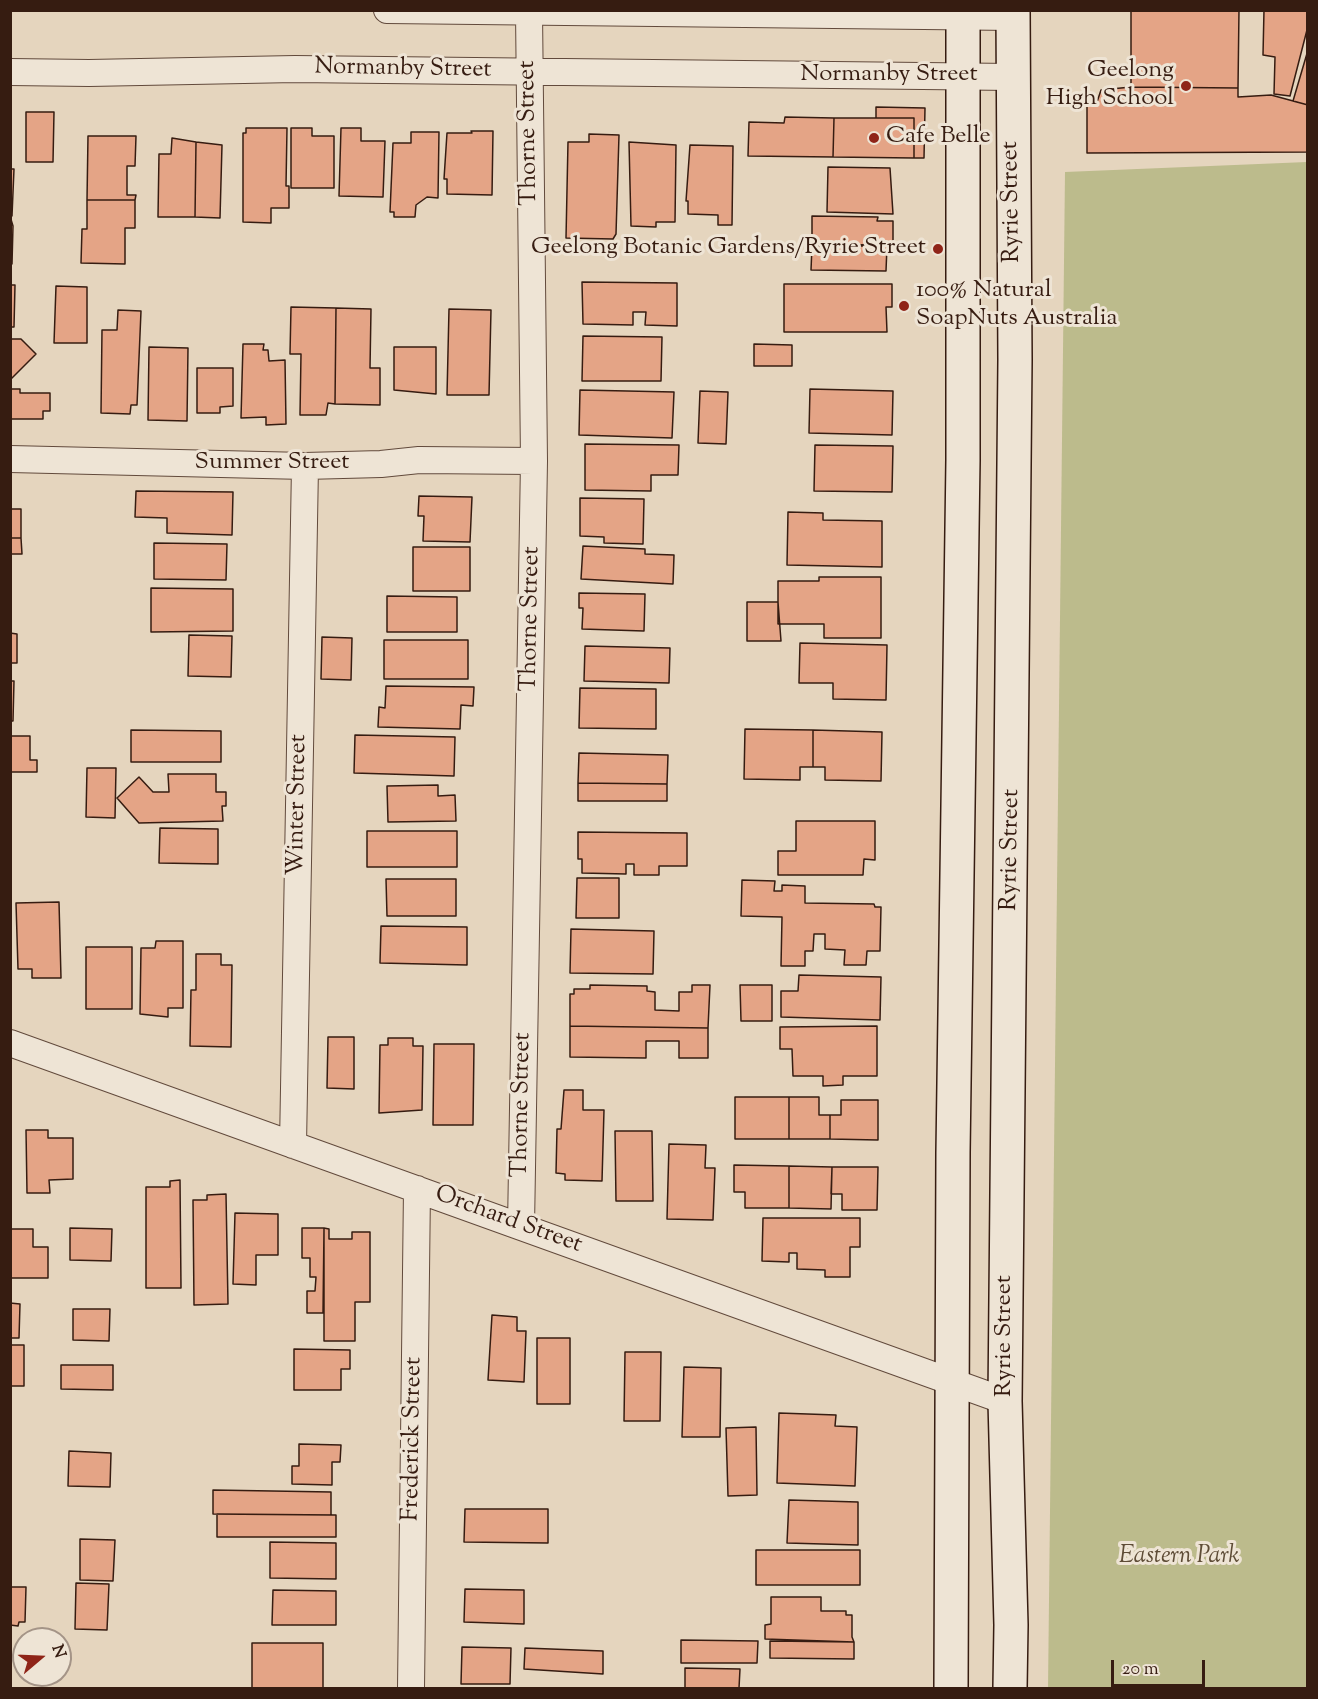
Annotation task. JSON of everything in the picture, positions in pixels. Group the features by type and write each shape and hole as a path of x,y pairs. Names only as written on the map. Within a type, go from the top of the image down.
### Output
{"main road":[{"name":"Ryrie Street","path":"951,1689 951,1383 963,460 963,14"},
{"name":"Ryrie Street","path":"1010,1689 1011,1625 1005,1401 1015,396 1013,14"}],"street":[{"path":"387,10 1013,14"},
{"name":"Thorne Street","path":"521,1226 534,461 529,12"},
{"name":"Normanby Street","path":"10,72 89,73 295,69 1012,77"},
{"name":"Summer Street","path":"10,459 304,466 381,464 419,460 534,461"},
{"name":"Winter Street","path":"293,1145 304,466"},
{"name":"Orchard Street","path":"10,1043 1005,1401"},
{"name":"Frederick Street","path":"411,1689 417,1188"}],"green space":[{"name":"Eastern Park","path":"1307,162 1307,1688 1048,1688 1065,172"}],"building":[{"path":"1131,10 1239,10 1238,88 1131,87"},
{"path":"1264,10 1308,10 1308,26 1290,96 1274,94 1275,57 1263,55"},
{"path":"1308,50 1308,105 1293,101"},
{"path":"1131,87 1238,88 1238,97 1271,95 1308,105 1308,152 1087,153 1087,106 1097,102 1101,90"},
{"path":"876,107 925,108 924,158 914,158 914,118 876,118"},
{"path":"26,112 54,112 53,162 26,162"},
{"path":"785,117 834,118 833,157 748,156 749,122 784,123"},
{"name":"Cafe Belle","path":"834,118 914,118 914,158 833,157"},
{"path":"246,128 287,128 286,186 289,186 289,208 271,208 271,223 243,222 243,133 246,133"},
{"path":"291,128 312,128 312,136 334,136 334,188 291,188"},
{"path":"341,128 361,128 361,141 385,141 383,197 339,196"},
{"path":"471,131 493,131 492,195 447,194 447,179 444,179 447,133 472,133"},
{"path":"411,132 439,132 438,198 427,197 416,205 415,217 394,217 394,212 390,212 393,143 411,143"},
{"path":"589,134 619,135 616,234 613,239 566,238 568,142 589,142"},
{"path":"88,136 136,136 135,166 127,166 127,195 136,195 135,200 87,200"},
{"path":"172,138 196,142 195,217 158,217 159,154 171,154"},
{"path":"196,142 222,145 220,218 195,217"},
{"path":"629,142 676,145 675,222 656,222 656,227 631,226"},
{"path":"690,145 733,146 732,225 718,225 718,215 688,214 688,201 686,201"},
{"path":"828,167 890,168 893,214 827,212"},
{"path":"10,169 14,169 12,216 10,216"},
{"path":"87,200 135,200 135,228 125,228 125,264 81,263 82,229 87,229"},
{"path":"10,216 13,226 12,264 10,264"},
{"path":"812,216 878,217 877,221 893,221 893,244 812,246"},
{"path":"812,246 887,246 886,271 811,270"},
{"path":"582,282 677,283 677,326 645,325 646,312 633,312 633,325 583,324"},
{"path":"784,284 892,284 892,307 886,307 887,332 784,332"},
{"path":"10,285 15,285 14,327 10,327"},
{"path":"56,286 87,287 87,343 54,343"},
{"path":"291,307 336,308 335,404 328,403 326,415 300,415 301,354 290,354"},
{"path":"336,308 371,309 370,368 380,368 380,405 335,404"},
{"path":"449,309 491,310 489,395 447,395"},
{"path":"118,310 141,311 137,405 131,405 130,414 101,413 102,330 117,330"},
{"path":"583,336 662,337 661,381 582,381"},
{"path":"11,339 21,339 36,354 11,379"},
{"path":"243,344 264,344 263,350 268,350 269,361 285,360 286,424 266,425 266,417 241,418"},
{"path":"754,344 792,345 792,366 754,366"},
{"path":"149,347 188,348 187,421 148,420"},
{"path":"394,347 436,347 436,394 394,390"},
{"path":"197,368 233,368 233,406 220,407 220,413 197,413"},
{"path":"10,389 20,389 20,393 50,393 50,411 43,411 43,419 10,419"},
{"path":"810,389 893,391 892,435 809,433"},
{"path":"580,390 674,392 672,438 579,435"},
{"path":"700,391 728,392 726,444 698,443"},
{"path":"585,444 679,445 678,475 651,475 651,491 585,490"},
{"path":"815,445 893,446 892,492 814,491"},
{"path":"136,491 233,492 232,535 167,533 167,518 135,517"},
{"path":"419,496 472,497 470,542 423,541 424,516 418,516"},
{"path":"580,498 644,499 643,544 604,543 604,537 580,536"},
{"path":"10,509 21,509 21,538 10,538"},
{"path":"788,512 823,513 823,520 882,521 882,567 787,565"},
{"path":"10,538 21,538 22,554 10,554"},
{"path":"154,543 227,544 226,580 154,579"},
{"path":"583,546 645,549 645,554 674,555 673,584 581,579"},
{"path":"413,547 470,547 470,591 413,591"},
{"path":"819,577 881,577 881,638 824,638 824,624 778,624 778,581 819,581"},
{"path":"151,588 233,589 233,631 151,632"},
{"path":"579,593 645,594 644,631 582,629 583,608 579,608"},
{"path":"387,596 457,597 457,632 387,632"},
{"path":"747,602 778,602 781,641 747,641"},
{"path":"10,633 17,634 17,663 10,663"},
{"path":"189,635 232,636 231,677 188,676"},
{"path":"322,637 352,638 351,680 321,679"},
{"path":"384,640 468,640 468,679 384,679"},
{"path":"800,643 887,645 886,700 833,699 833,683 799,683"},
{"path":"585,646 670,648 669,683 584,681"},
{"path":"10,681 14,681 13,721 10,721"},
{"path":"386,686 474,687 473,706 461,705 460,729 378,727 379,707 385,708"},
{"path":"580,688 656,689 656,729 579,728"},
{"path":"745,729 813,730 813,767 800,767 800,780 744,779"},
{"path":"131,730 221,731 221,762 131,762"},
{"path":"813,730 882,732 881,781 825,780 825,767 813,767"},
{"path":"355,735 455,737 454,776 354,773"},
{"path":"10,736 30,736 30,760 37,760 37,772 10,772"},
{"path":"579,753 668,755 667,784 578,783"},
{"path":"87,768 116,768 115,818 86,817"},
{"path":"168,774 216,774 216,792 226,792 226,806 222,806 223,821 139,823 117,798 139,777 153,792 169,792"},
{"path":"578,783 667,784 667,801 578,801"},
{"path":"438,785 438,796 455,795 456,821 388,822 387,786"},
{"path":"796,821 875,821 875,860 864,859 863,875 778,875 778,851 796,851"},
{"path":"160,828 218,829 218,864 159,863"},
{"path":"367,831 457,831 457,867 367,867"},
{"path":"578,832 687,833 687,866 659,866 659,875 634,875 634,864 626,864 626,874 582,873 582,859 578,859"},
{"path":"577,878 619,878 619,918 576,918"},
{"path":"386,879 456,879 456,916 387,916"},
{"path":"742,880 775,881 774,891 782,891 782,885 805,886 805,903 874,904 875,907 881,907 880,951 867,951 866,965 844,965 845,950 825,949 825,934 814,934 813,951 805,951 805,966 781,966 782,917 741,916"},
{"path":"59,902 61,978 32,978 32,969 18,969 16,903"},
{"path":"381,926 467,927 467,965 380,963"},
{"path":"571,929 654,931 653,974 570,973"},
{"path":"156,941 183,941 183,1008 168,1008 168,1017 140,1014 141,948 155,948"},
{"path":"86,947 132,947 132,1009 86,1009"},
{"path":"196,954 221,954 221,965 232,965 231,1047 190,1046 191,990 196,990"},
{"path":"799,975 881,977 880,1020 781,1017 781,991 798,991"},
{"path":"590,985 647,986 647,991 655,992 655,1010 679,1011 679,992 692,992 692,985 710,985 708,1028 570,1026 570,994 574,994 574,989 590,989"},
{"path":"740,985 772,985 772,1021 741,1021"},
{"path":"570,1026 708,1028 708,1058 679,1058 679,1041 646,1041 646,1058 570,1057"},
{"path":"877,1026 877,1076 843,1076 843,1085 823,1086 823,1076 793,1076 792,1049 780,1049 780,1027"},
{"path":"328,1037 354,1037 354,1089 327,1088"},
{"path":"388,1038 413,1038 413,1046 423,1046 422,1110 379,1113 380,1045 388,1045"},
{"path":"434,1044 474,1044 473,1125 433,1125"},
{"path":"564,1090 583,1090 583,1110 604,1110 602,1181 565,1180 565,1174 556,1173 557,1129 561,1129"},
{"path":"735,1097 789,1097 789,1139 735,1139"},
{"path":"789,1097 819,1097 819,1115 830,1115 830,1139 789,1139"},
{"path":"841,1100 878,1100 878,1140 830,1139 830,1115 841,1115"},
{"path":"26,1130 48,1130 48,1138 73,1138 73,1179 49,1180 50,1193 27,1193"},
{"path":"615,1131 652,1131 653,1201 616,1201"},
{"path":"669,1144 706,1145 705,1168 715,1168 713,1220 667,1219"},
{"path":"734,1165 789,1166 789,1208 745,1208 745,1192 734,1192"},
{"path":"789,1166 832,1167 831,1209 789,1208"},
{"path":"832,1167 878,1167 877,1210 842,1210 842,1194 831,1194"},
{"path":"180,1180 181,1288 146,1288 146,1187 170,1187 170,1181"},
{"path":"226,1194 228,1304 194,1305 193,1200 207,1200 207,1195"},
{"path":"235,1213 278,1214 278,1255 256,1255 256,1285 233,1284"},
{"path":"763,1218 860,1218 860,1247 850,1247 850,1277 825,1277 825,1270 797,1269 797,1253 789,1253 789,1262 762,1261"},
{"path":"70,1228 112,1229 111,1261 70,1260"},
{"path":"302,1228 324,1228 323,1313 307,1313 307,1291 315,1291 316,1277 310,1277 310,1258 302,1258"},
{"path":"324,1228 329,1229 329,1239 352,1239 352,1232 370,1232 370,1302 355,1302 355,1341 324,1341"},
{"path":"10,1229 33,1229 33,1247 48,1247 48,1278 10,1278"},
{"path":"10,1303 20,1304 19,1338 10,1338"},
{"path":"73,1309 110,1309 109,1341 73,1340"},
{"path":"492,1315 517,1317 517,1331 526,1331 524,1382 488,1380"},
{"path":"537,1338 570,1338 570,1404 537,1404"},
{"path":"10,1345 24,1345 24,1386 10,1386"},
{"path":"294,1349 350,1350 350,1369 341,1369 341,1390 294,1390"},
{"path":"625,1352 661,1352 660,1421 624,1421"},
{"path":"61,1365 113,1365 113,1390 61,1389"},
{"path":"684,1367 721,1368 720,1437 682,1437"},
{"path":"779,1413 836,1415 835,1426 857,1427 855,1486 777,1483"},
{"path":"756,1427 757,1495 728,1496 726,1428"},
{"path":"299,1444 341,1445 340,1462 332,1462 332,1485 292,1484 292,1466 299,1466"},
{"path":"69,1451 111,1453 110,1487 68,1486"},
{"path":"213,1490 331,1492 331,1515 213,1514"},
{"path":"789,1500 858,1502 858,1545 787,1543"},
{"path":"465,1509 548,1509 548,1543 464,1542"},
{"path":"217,1514 336,1515 336,1537 217,1537"},
{"path":"80,1539 115,1540 113,1581 80,1580"},
{"path":"270,1542 336,1543 336,1579 270,1578"},
{"path":"756,1550 860,1550 860,1585 756,1585"},
{"path":"76,1583 109,1584 107,1630 75,1629"},
{"path":"10,1587 26,1587 25,1622 19,1622 18,1626 10,1625"},
{"path":"465,1589 524,1590 524,1624 464,1622"},
{"path":"273,1590 336,1591 336,1625 272,1625"},
{"path":"771,1597 821,1597 821,1611 846,1611 846,1615 852,1615 854,1642 765,1639 765,1625 771,1624"},
{"path":"681,1640 758,1641 757,1663 681,1663"},
{"path":"770,1641 854,1642 854,1659 770,1658"},
{"path":"252,1643 323,1643 323,1688 252,1688"},
{"path":"462,1647 511,1648 510,1684 461,1684"},
{"path":"525,1648 603,1651 603,1674 524,1669"},
{"path":"685,1668 740,1669 739,1688 685,1688"}],"place":[{"name":"Geelong High School","path":"1186,86"},
{"name":"Cafe Belle","path":"874,138"},
{"name":"Geelong Botanic Gardens/Ryrie Street","path":"938,249"},
{"name":"100% Natural SoapNuts Australia","path":"904,306"}]}
